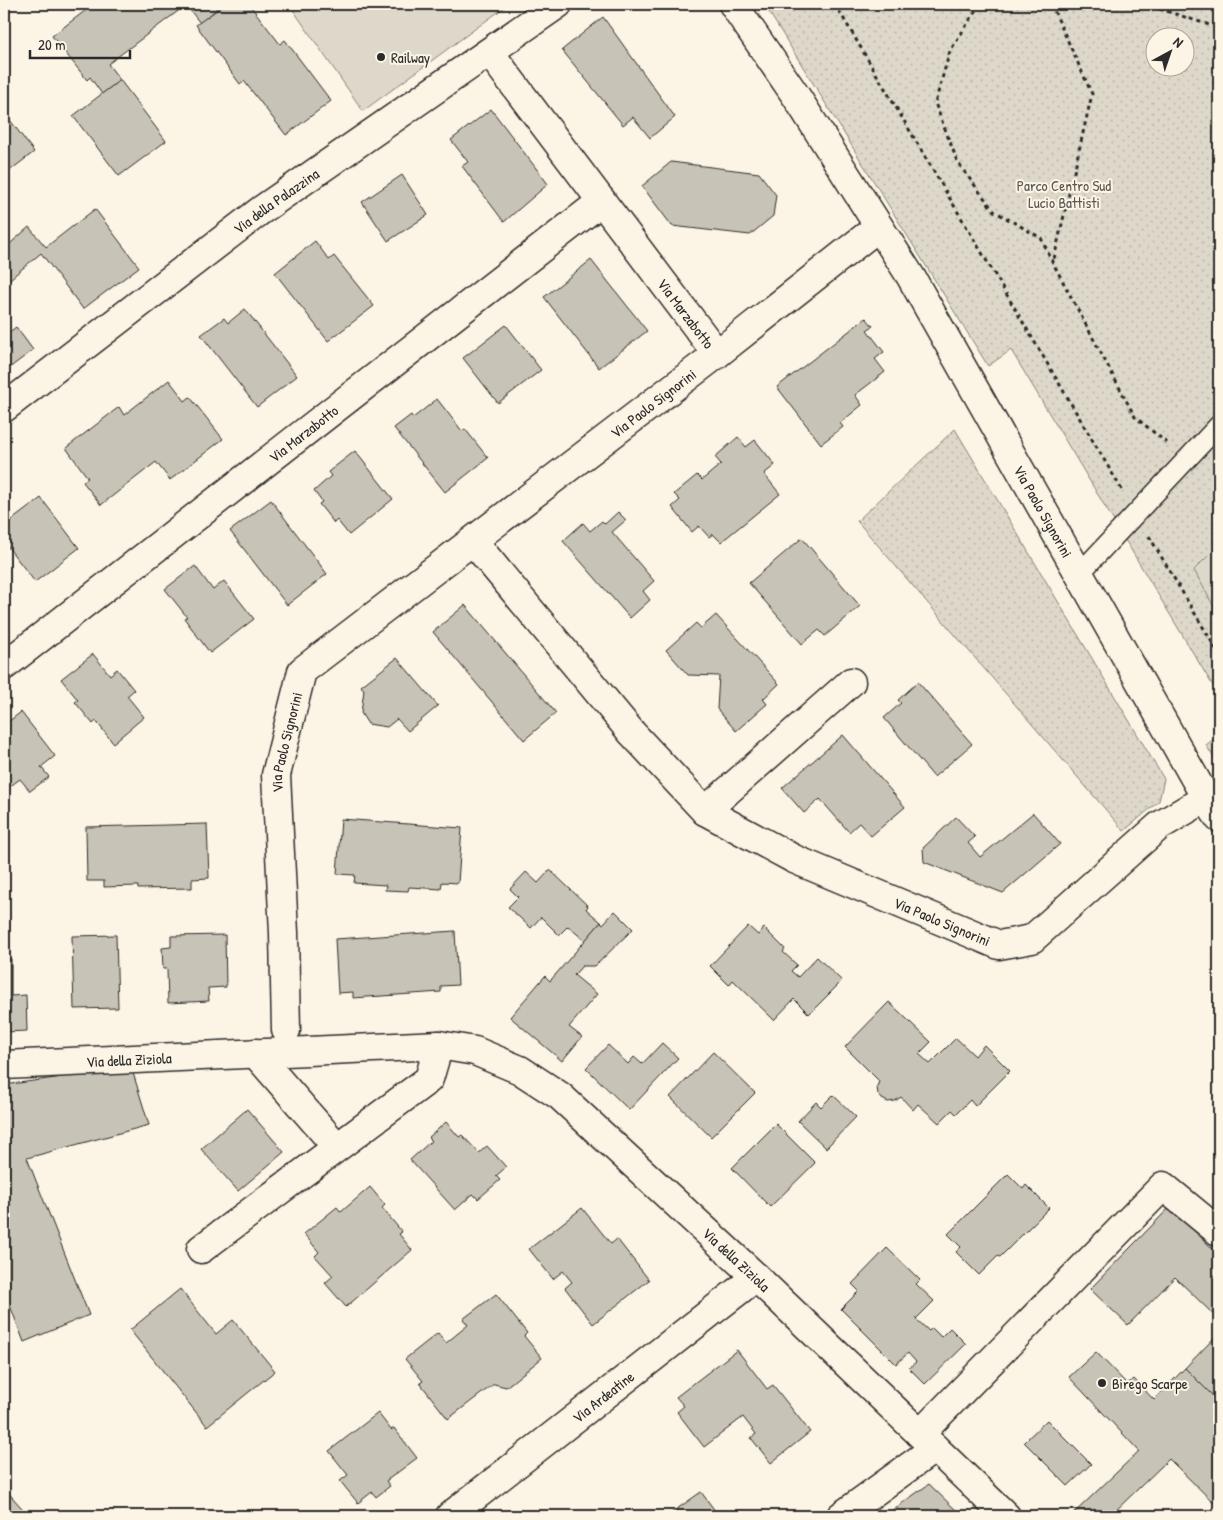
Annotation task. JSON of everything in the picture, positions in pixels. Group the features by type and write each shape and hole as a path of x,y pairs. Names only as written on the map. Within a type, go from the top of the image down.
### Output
{"street":[{"name":"Via della Palazzina","path":"4,408 260,211 558,4"},
{"name":"Via Paolo Signorini","path":"473,541 632,733 705,811 794,859 999,945 1032,939 1159,826 1213,808 911,277 796,96 733,4"},
{"name":"Via Marzabotto","path":"490,53 717,354"},
{"name":"Via Marzabotto","path":"4,666 602,201"},
{"name":"Via Paolo Signorini","path":"286,1030 284,933 276,775 302,671 717,354 878,227"},
{"path":"705,811 851,682"},
{"path":"201,1249 429,1079 439,1045"},
{"name":"Via della Ziziola","path":"4,1065 439,1045 475,1052 520,1070 560,1096 756,1277 1006,1516"},
{"path":"255,1053 337,1147"},
{"path":"841,1516 927,1441 1163,1186 1219,1232"},
{"name":"Via Ardeatine","path":"450,1516 756,1277"}],"lane":[{"path":"1079,574 1219,425"}],"path":[{"path":"835,4 1219,654"},
{"path":"980,4 950,51 934,103 958,163 994,211 1041,238 1135,417 1186,459"},
{"path":"1051,4 1092,94 1053,264"},
{"path":"1144,4 1219,28"}],"green space":[{"name":"Railway","path":"289,4 509,4 363,111"},
{"name":"Parco Centro Sud Lucio Battisti","path":"764,4 1219,4 1219,696 1011,350 988,366"},
{"path":"955,429 1164,779 1159,801 1124,831 857,521"},
{"path":"1219,545 1219,616 1194,570"},
{"path":"1219,735 1219,766 1206,745"}],"building":[{"path":"94,4 213,4 217,9 200,23 186,5 108,64 120,80 102,94 90,77 87,80 52,36"},
{"path":"225,4 249,4 280,44 285,40 331,101 286,135 244,81 240,84 196,25"},
{"path":"433,4 473,4 447,7"},
{"path":"603,17 675,117 650,138 633,117 623,125 562,50"},
{"path":"120,80 166,141 119,176 73,116"},
{"path":"491,109 548,184 504,222 462,166 468,162 451,140"},
{"path":"4,112 34,152 4,175"},
{"path":"671,162 759,173 776,195 773,216 750,235 672,226 642,186"},
{"path":"402,175 428,215 388,241 362,202"},
{"path":"95,209 139,267 83,309 41,253 4,284 4,249 29,227 46,247"},
{"path":"315,241 329,260 334,256 374,306 328,341 275,273"},
{"path":"591,260 647,331 599,368 544,297"},
{"path":"245,309 297,376 257,407 201,335 224,318 228,323"},
{"path":"866,318 873,326 867,330 884,352 875,359 885,372 855,395 862,405 840,423 843,427 821,444 777,387"},
{"path":"506,325 541,370 498,403 463,358"},
{"path":"16,327 33,350 4,372 4,336"},
{"path":"169,380 185,401 190,397 223,439 170,480 156,462 101,505 83,482 88,478 66,448 119,407 124,415"},
{"path":"437,399 462,431 465,429 488,458 445,492 394,428 411,415 413,418"},
{"path":"738,437 746,447 755,440 775,465 764,474 780,494 721,542 713,534 709,537 699,526 692,532 672,507 680,500 674,494 697,475 702,480 721,464 715,457"},
{"path":"355,451 393,499 349,535 337,520 334,523 319,504 322,502 314,491 331,476 328,472"},
{"path":"41,498 79,548 35,582 4,542 4,526"},
{"path":"271,500 327,574 287,605 230,531"},
{"path":"618,512 626,520 612,532 654,581 643,591 650,600 630,618 563,541 583,523 590,531 602,521 605,524"},
{"path":"802,538 860,606 825,636 819,630 802,644 749,583"},
{"path":"195,566 213,590 224,581 254,619 210,653 184,618 187,617 165,589"},
{"path":"465,605 556,713 524,740 433,632"},
{"path":"716,615 779,684 763,699 767,704 736,731 717,709 719,676 688,675 666,650 696,623 701,628"},
{"path":"93,654 110,675 117,669 134,690 127,696 144,717 113,743 96,721 93,724 75,702 78,700 61,679"},
{"path":"397,658 438,706 408,731 397,719 387,727 368,724 361,713 364,690 361,686"},
{"path":"918,682 972,744 934,777 884,718 901,703 898,700"},
{"path":"21,712 55,756 41,767 49,777 30,791 20,779 5,790 4,725"},
{"path":"843,735 905,807 871,836 859,823 849,832 820,799 804,813 782,788"},
{"path":"1033,813 1060,844 1003,893 924,862 923,848 956,817 975,837 968,843 980,857"},
{"path":"341,819 462,828 458,883 442,882 441,889 409,887 408,891 385,890 386,885 354,883 355,875 337,874"},
{"path":"207,824 209,878 192,879 192,888 138,889 138,886 104,887 104,881 87,881 86,827"},
{"path":"550,870 588,906 586,909 601,922 585,941 568,926 559,935 541,917 531,928 508,907 518,897 510,889 526,872 538,883"},
{"path":"615,911 633,929 595,966 582,966 574,975 597,994 569,1027 582,1037 562,1061 510,1017 545,976 550,981 601,922 603,924"},
{"path":"748,926 758,935 764,928 785,949 783,952 797,965 791,971 798,977 817,957 842,981 809,1014 794,999 774,1020 733,980 729,985 710,966"},
{"path":"455,931 458,985 441,986 441,992 353,998 353,992 338,993 335,939"},
{"path":"116,935 118,1008 74,1009 72,936"},
{"path":"225,935 226,987 208,988 209,1001 168,1003 167,969 163,969 162,948 171,947 171,936"},
{"path":"11,959 11,996 26,995 27,1031 4,1032 4,960"},
{"path":"889,1002 931,1042 919,1054 930,1064 956,1038 975,1056 984,1045 1010,1071 975,1106 970,1100 956,1114 952,1110 939,1123 918,1104 913,1110 901,1097 895,1101 888,1102 882,1099 878,1094 877,1087 879,1081 845,1047"},
{"path":"662,1043 678,1058 629,1110 586,1068 608,1045 628,1064 634,1057 642,1064"},
{"path":"713,1052 755,1093 711,1137 670,1097"},
{"path":"133,1073 149,1125 27,1158 89,1315 24,1342 4,1290 4,1085 70,1076"},
{"path":"833,1095 856,1117 826,1148 798,1121 816,1102 821,1107"},
{"path":"247,1109 284,1152 238,1191 201,1149"},
{"path":"446,1122 459,1137 462,1135 479,1153 487,1146 506,1167 496,1176 500,1180 478,1199 473,1194 455,1210 410,1160 431,1141 428,1138"},
{"path":"776,1124 815,1163 770,1207 732,1168"},
{"path":"1008,1174 1023,1189 1026,1185 1049,1208 1000,1257 998,1256 979,1275 956,1252 961,1247 948,1234"},
{"path":"370,1187 385,1205 382,1208 402,1232 399,1234 412,1250 346,1307 325,1283 333,1276 315,1256 319,1252 304,1234 337,1207 341,1212"},
{"path":"1170,1207 1219,1255 1219,1320 1175,1277 1128,1325 1090,1289"},
{"path":"582,1208 611,1244 617,1239 649,1280 593,1324 565,1288 572,1282 563,1271 553,1279 529,1249"},
{"path":"887,1248 920,1280 916,1284 934,1301 916,1319 929,1331 932,1328 941,1337 950,1328 966,1344 925,1384 909,1368 916,1362 908,1353 896,1364 841,1309 859,1291 852,1284"},
{"path":"180,1289 216,1334 233,1320 275,1371 207,1426 130,1330"},
{"path":"496,1294 527,1333 524,1336 542,1358 506,1387 494,1384 448,1419 420,1383 423,1381 405,1359 438,1333 446,1343 468,1325 463,1319"},
{"path":"1219,1333 1219,1402 1185,1368"},
{"path":"737,1350 767,1389 773,1385 810,1432 771,1463 751,1438 756,1434 743,1417 704,1447 677,1412 684,1406 676,1397"},
{"path":"1096,1352 1127,1384 1134,1379 1154,1400 1185,1368 1219,1402 1219,1508 1169,1459 1110,1516 1071,1516 1139,1451 1069,1377"},
{"path":"378,1413 391,1430 394,1428 417,1458 386,1481 390,1486 376,1497 372,1492 358,1503 340,1481 348,1475 329,1451"},
{"path":"1047,1420 1091,1464 1068,1486 1024,1442"},
{"path":"929,1484 962,1516 884,1516"},
{"path":"4,1488 29,1516 4,1516"},
{"path":"701,1492 719,1516 667,1516"}],"place":[{"name":"Railway","path":"381,57"},
{"name":"Birego Scarpe","path":"1102,1383"}]}
